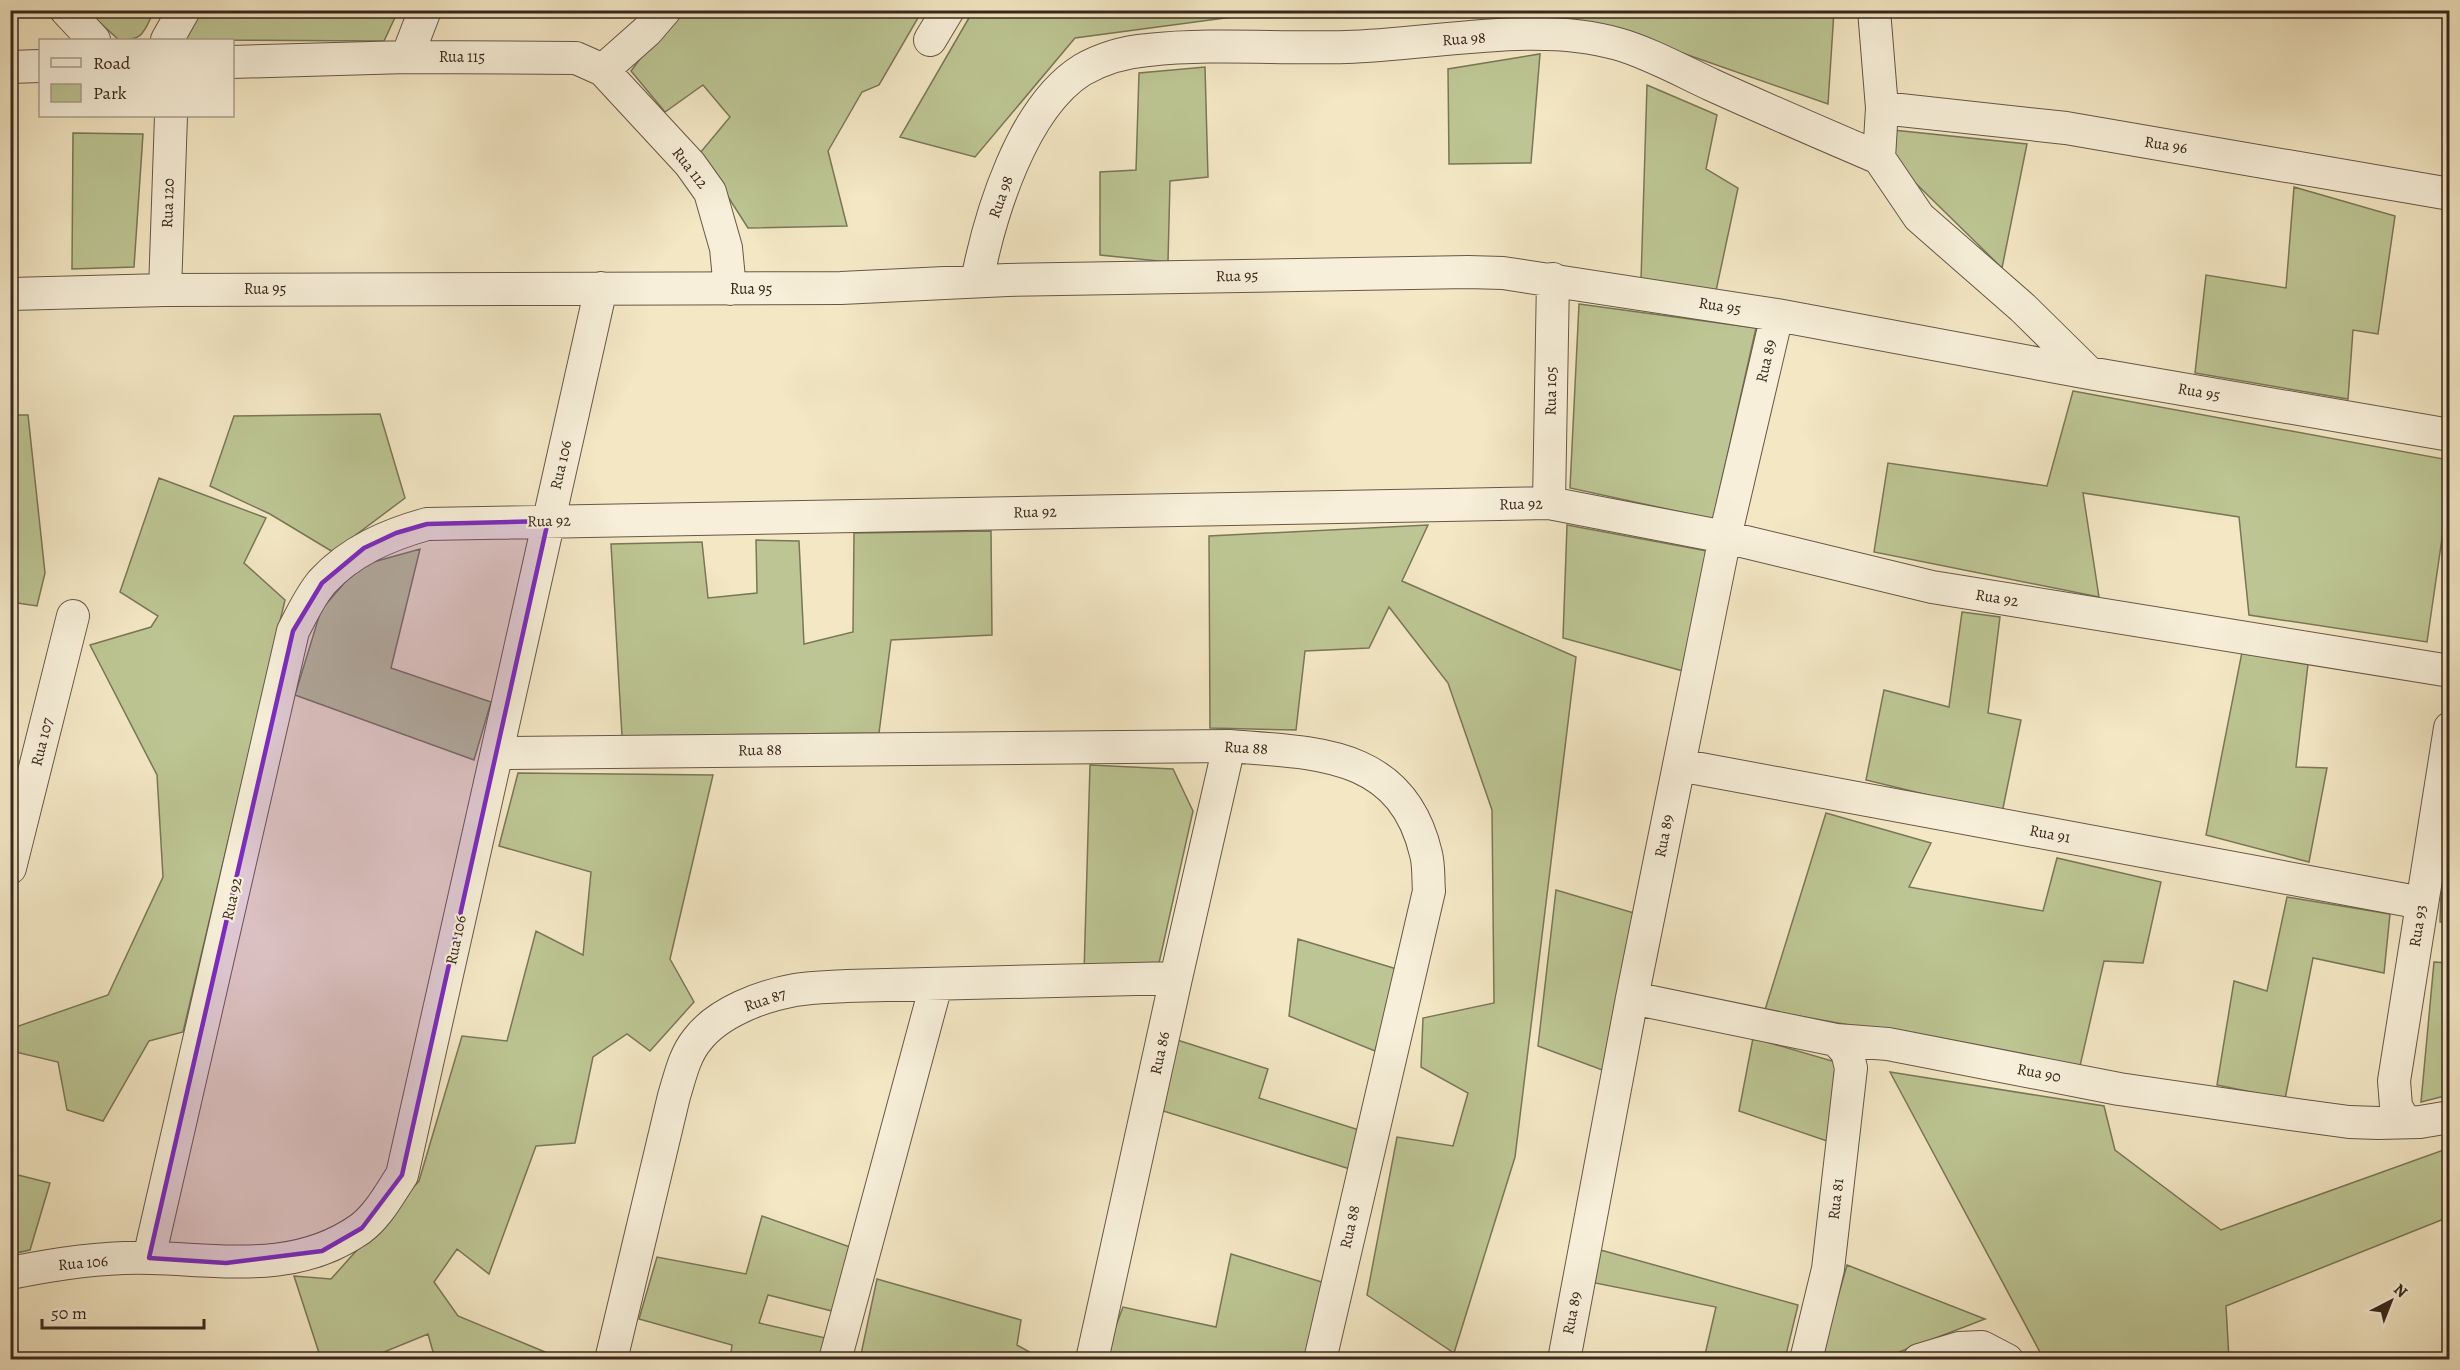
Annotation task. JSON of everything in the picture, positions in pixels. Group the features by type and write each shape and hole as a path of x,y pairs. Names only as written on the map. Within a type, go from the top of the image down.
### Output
{"street":[{"path":"66,10 93,39"},
{"path":"168,39 184,10"},
{"path":"408,57 425,10"},
{"path":"603,70 647,31 665,10"},
{"path":"930,40 948,10"},
{"path":"1874,10 1882,108 1878,158 1919,217 2023,308 2089,373"},
{"name":"Rua 98","path":"977,281 984,243 1018,152 1047,100 1080,72 1109,56 1148,50 1348,47 1527,34 1570,35 1619,44 1878,158"},
{"name":"Rua 115","path":"234,62 408,57 576,58 603,70"},
{"path":"10,67 39,66"},
{"name":"Rua 112","path":"603,70 690,164 710,192 726,248 730,289"},
{"name":"Rua 96","path":"1882,108 2066,128 2450,194"},
{"name":"Rua 120","path":"165,290 171,117"},
{"name":"Rua 95","path":"10,294 165,290 841,288 977,281 1468,272 1553,279 1777,315 2089,373 2450,435"},
{"name":"Rua 105","path":"1549,503 1553,279"},
{"name":"Rua 106","path":"10,1273 49,1266 149,1258 226,1263 279,1260 322,1251 362,1228 384,1202 402,1175 601,288"},
{"name":"Rua 89","path":"1564,1359 1632,998 1725,537 1777,315"},
{"name":"Rua 92","path":"149,1258 293,631 307,604 322,583 344,563 364,548 396,533 427,524 1549,503 1725,537 1932,587 2450,671"},
{"name":"Rua 107","path":"10,868 72,616"},
{"name":"Rua 93","path":"2404,1121 2396,1106 2394,1081 2450,728"},
{"name":"Rua 88","path":"497,753 1229,746 1293,751 1335,758 1370,771 1397,792 1415,822 1427,855 1429,891 1320,1359"},
{"name":"Rua 86","path":"1092,1359 1229,746"},
{"name":"Rua 91","path":"1679,765 2422,903"},
{"name":"Rua 87","path":"611,1359 674,1096 686,1057 698,1038 729,1013 751,1003 795,990 846,986 1176,978"},
{"path":"835,1359 936,985"},
{"name":"Rua 90","path":"1632,998 1836,1040 1888,1044 2119,1089 2290,1114 2349,1122 2420,1122 2450,1117"},
{"name":"Rua 81","path":"1806,1359 1828,1269 1851,1068 1846,1052 1836,1040"},
{"path":"1919,1359 1959,1348 1982,1347 2007,1359"}],"highlighted area":[{"path":"548,521 402,1175 362,1228 322,1251 226,1263 149,1258 293,631 322,583 364,548 396,533 427,524"}],"green space":[{"path":"87,11 154,11 138,37 118,39"},
{"path":"200,11 398,11 384,41 186,39"},
{"path":"676,11 922,11 879,85 862,92 828,151 847,226 748,228 700,153 730,117 703,85 665,112 631,71"},
{"path":"973,11 1278,11 1075,38 975,157 900,137"},
{"path":"1489,11 1834,11 1828,104 1634,36"},
{"path":"1540,54 1531,163 1449,164 1448,69"},
{"path":"1205,67 1208,177 1170,181 1168,262 1100,255 1100,172 1136,170 1139,73"},
{"path":"1647,85 1717,115 1706,169 1738,188 1716,291 1641,280"},
{"path":"1893,130 2027,144 2002,268 1895,163"},
{"path":"73,133 143,134 134,267 72,269"},
{"path":"2294,187 2395,216 2378,334 2353,330 2348,399 2195,373 2206,275 2286,288"},
{"path":"1579,304 1756,328 1713,519 1570,488"},
{"path":"2073,391 2449,460 2449,490 2427,642 2249,615 2239,517 2083,493 2099,597 1874,552 1888,463 2047,486"},
{"path":"380,414 405,498 333,552 270,514 210,486 234,416"},
{"path":"11,415 28,415 45,573 37,606 11,602"},
{"path":"159,478 266,518 244,563 285,600 183,1032 149,1041 103,1121 67,1110 58,1062 11,1051 10,1029 108,995 163,877 157,775 90,645 151,627 158,616 120,592"},
{"path":"1428,525 1402,581 1576,657 1515,1157 1454,1353 1367,1295 1397,1137 1453,1146 1468,1093 1421,1067 1423,1018 1494,1003 1492,810 1448,683 1389,607 1369,648 1305,651 1296,730 1210,728 1209,536"},
{"path":"1567,525 1707,551 1683,671 1563,638"},
{"path":"991,531 992,635 891,640 879,733 622,736 611,544 702,542 708,598 757,593 756,540 799,541 804,644 853,632 854,533"},
{"path":"420,549 391,668 491,702 474,760 295,695 321,610 359,566"},
{"path":"1962,612 2000,617 1988,713 2021,720 2002,813 1866,780 1884,690 1949,707"},
{"path":"2242,652 2308,664 2296,767 2327,768 2309,862 2206,835"},
{"path":"1090,765 1173,769 1193,811 1159,963 1084,973"},
{"path":"518,773 713,775 670,959 694,1002 650,1051 627,1034 593,1057 575,1143 536,1146 489,1274 457,1249 434,1282 458,1316 562,1359 435,1359 428,1334 367,1359 321,1359 294,1276 331,1279 419,1181 462,1036 507,1041 536,931 583,955 591,872 499,846"},
{"path":"1826,813 1931,843 1909,887 2043,911 2057,858 2161,882 2143,963 2104,961 2080,1066 1765,1010"},
{"path":"1556,890 1634,913 1605,1071 1538,1046"},
{"path":"2441,892 2449,893 2449,924 2440,922"},
{"path":"2287,897 2390,914 2384,973 2313,958 2285,1099 2217,1085 2234,981 2267,991"},
{"path":"1298,939 1400,970 1375,1051 1289,1016"},
{"path":"2434,962 2449,963 2449,1095 2421,1102"},
{"path":"1171,1038 1268,1069 1259,1098 1362,1131 1350,1169 1160,1110"},
{"path":"1753,1038 1839,1063 1827,1141 1739,1111"},
{"path":"1890,1072 2104,1106 2115,1150 2221,1230 2449,1148 2449,1217 2226,1306 2229,1359 2079,1360 2041,1354"},
{"path":"10,1173 50,1183 30,1250 11,1254"},
{"path":"762,1216 850,1247 836,1312 768,1295 759,1323 830,1339 826,1359 730,1359 732,1345 639,1319 657,1257 746,1274"},
{"path":"1597,1249 1798,1305 1785,1359 1704,1359 1716,1307 1595,1283"},
{"path":"1231,1254 1325,1283 1307,1359 1103,1360 1123,1307 1216,1327"},
{"path":"1847,1265 1985,1319 1881,1359 1820,1360"},
{"path":"877,1279 1021,1320 1017,1345 1035,1355 1033,1359 860,1359"}]}
